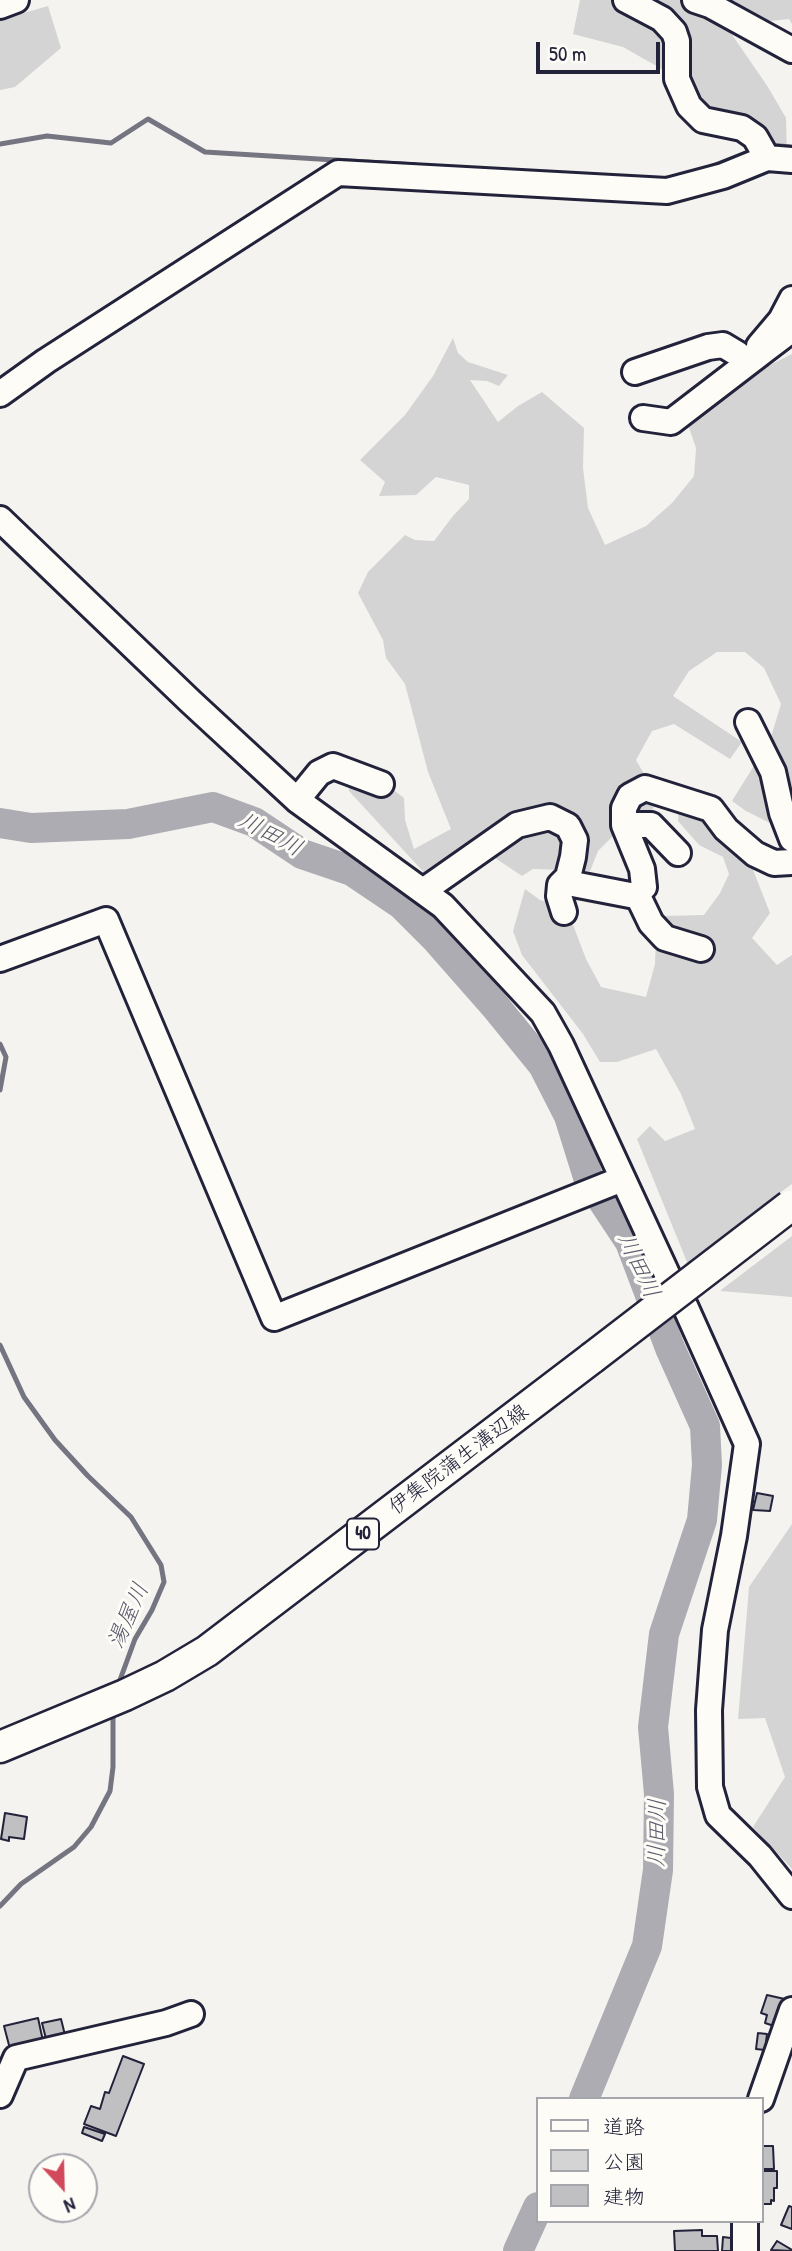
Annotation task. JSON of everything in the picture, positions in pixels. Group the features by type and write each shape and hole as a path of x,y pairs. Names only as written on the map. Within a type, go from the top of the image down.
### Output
{"main road":[{"name":"伊集院蒲生溝辺線","path":"0,1747 125,1695 186,1664 240,1628 791,1205"}],"street":[{"path":"0,6 16,0"},
{"path":"626,0 662,19 674,32 677,41 677,79 688,106 703,120 742,128 749,132 767,158"},
{"path":"695,0 710,5 792,50"},
{"path":"0,394 46,361 338,173 667,191 723,176 767,158 792,160"},
{"path":"638,427 671,422 752,351 781,320 792,299"},
{"path":"710,358 752,351 792,332"},
{"path":"635,372 708,347 723,345 752,351"},
{"path":"0,519 297,800 443,906 543,1013 561,1045 667,1274"},
{"path":"568,877 573,884 635,896 644,887 642,869 624,825 624,808 629,796 645,788 711,809 726,829 755,853 774,863 791,858 773,772 748,722"},
{"path":"297,800 319,773 333,766 381,784"},
{"path":"423,891 517,825 550,817 568,826 575,840 568,877 560,885 559,896 564,912"},
{"path":"624,825 651,825 678,853"},
{"path":"637,894 651,923 665,938 701,949"},
{"path":"0,959 106,920 274,1318 622,1179"},
{"path":"685,1306 747,1444 734,1536 715,1630 709,1710 710,1787 718,1815 760,1856 792,1896"},
{"path":"762,2097 792,2010"},
{"path":"0,2095 16,2058 166,2023 191,2014"},
{"path":"745,2251 746,2223"}],"green space":[{"path":"580,0 792,0 792,24 789,19 726,26 786,118 787,155 712,134 697,101 660,68 623,47 573,34"},
{"path":"48,6 61,48 15,87 0,90 0,20"},
{"path":"453,338 458,353 468,362 508,375 499,386 487,381 470,380 498,422 542,392 584,428 583,468 588,508 605,545 646,526 672,503 694,476 696,448 687,422 752,374 792,354 792,834 732,801 770,740 781,704 764,668 745,652 717,652 689,671 673,696 742,742 730,759 674,724 652,731 636,760 658,798 645,825 617,832 598,851 590,871 533,869 522,876 492,856 441,891 349,791 347,766 374,775 404,798 405,820 414,849 451,829 428,772 405,684 386,658 383,640 358,593 368,572 405,535 415,540 434,541 469,499 469,485 436,477 416,495 379,496 385,482 360,460 405,415 433,376"},
{"path":"679,797 744,847 770,913 752,938 777,965 792,955 792,1184 760,1207 689,1267 637,1139 650,1126 665,1141 695,1129 681,1094 656,1049 617,1062 600,1062 583,1034 522,955 513,931 525,889 540,900 567,909 586,959 601,987 646,997 655,964 656,939 664,916 704,915 720,893 729,874 723,857 699,845 678,821"},
{"path":"792,1236 792,1297 721,1291 721,1290"},
{"path":"792,1524 792,1869 753,1827 785,1777 765,1718 738,1719 749,1587"}],"building":[{"path":"757,1493 773,1496 770,1511 753,1510"},
{"path":"5,1813 27,1817 24,1839 1,1839"},
{"path":"767,1995 789,2000 780,2028 765,2023 767,2015 761,2013"},
{"path":"38,2018 43,2041 10,2049 4,2026"},
{"path":"61,2019 65,2035 46,2039 42,2023"},
{"path":"758,2033 767,2034 765,2050 756,2049"},
{"path":"123,2056 144,2064 116,2136 84,2124 91,2106 100,2109 105,2092 109,2093"},
{"path":"84,2127 105,2134 102,2141 82,2133"},
{"path":"764,2146 773,2146 774,2169 764,2169"},
{"path":"764,2171 777,2171 777,2188 774,2188 774,2201 771,2200 771,2204 764,2204"},
{"path":"789,2206 792,2207 792,2229 781,2225"},
{"path":"702,2230 702,2236 717,2236 718,2251 675,2251 674,2231"},
{"path":"723,2237 731,2238 731,2251 722,2251"},
{"path":"777,2241 792,2250 792,2251 771,2250"}],"waterway":[{"path":"0,144 47,136 111,143 148,119 205,152 416,165"},
{"path":"767,145 792,147"},
{"path":"710,167 746,153"},
{"name":"川田川","path":"0,823 31,828 128,824 213,807 254,822 302,854 352,871 401,904 437,940 543,1065 569,1116 589,1180 630,1242 670,1348 705,1426 707,1465 702,1520 664,1634 653,1727 659,1794 658,1870 647,1946 585,2097"},
{"name":"湯屋川","path":"0,1044 6,1057 0,1090"},
{"name":"湯屋川","path":"0,1345 24,1397 55,1440 131,1517 161,1565 164,1582 135,1639 117,1688"},
{"name":"湯屋川","path":"0,1906 21,1884 74,1847 91,1827 110,1791 113,1712"},
{"name":"川田川","path":"518,2251 536,2211"}]}
